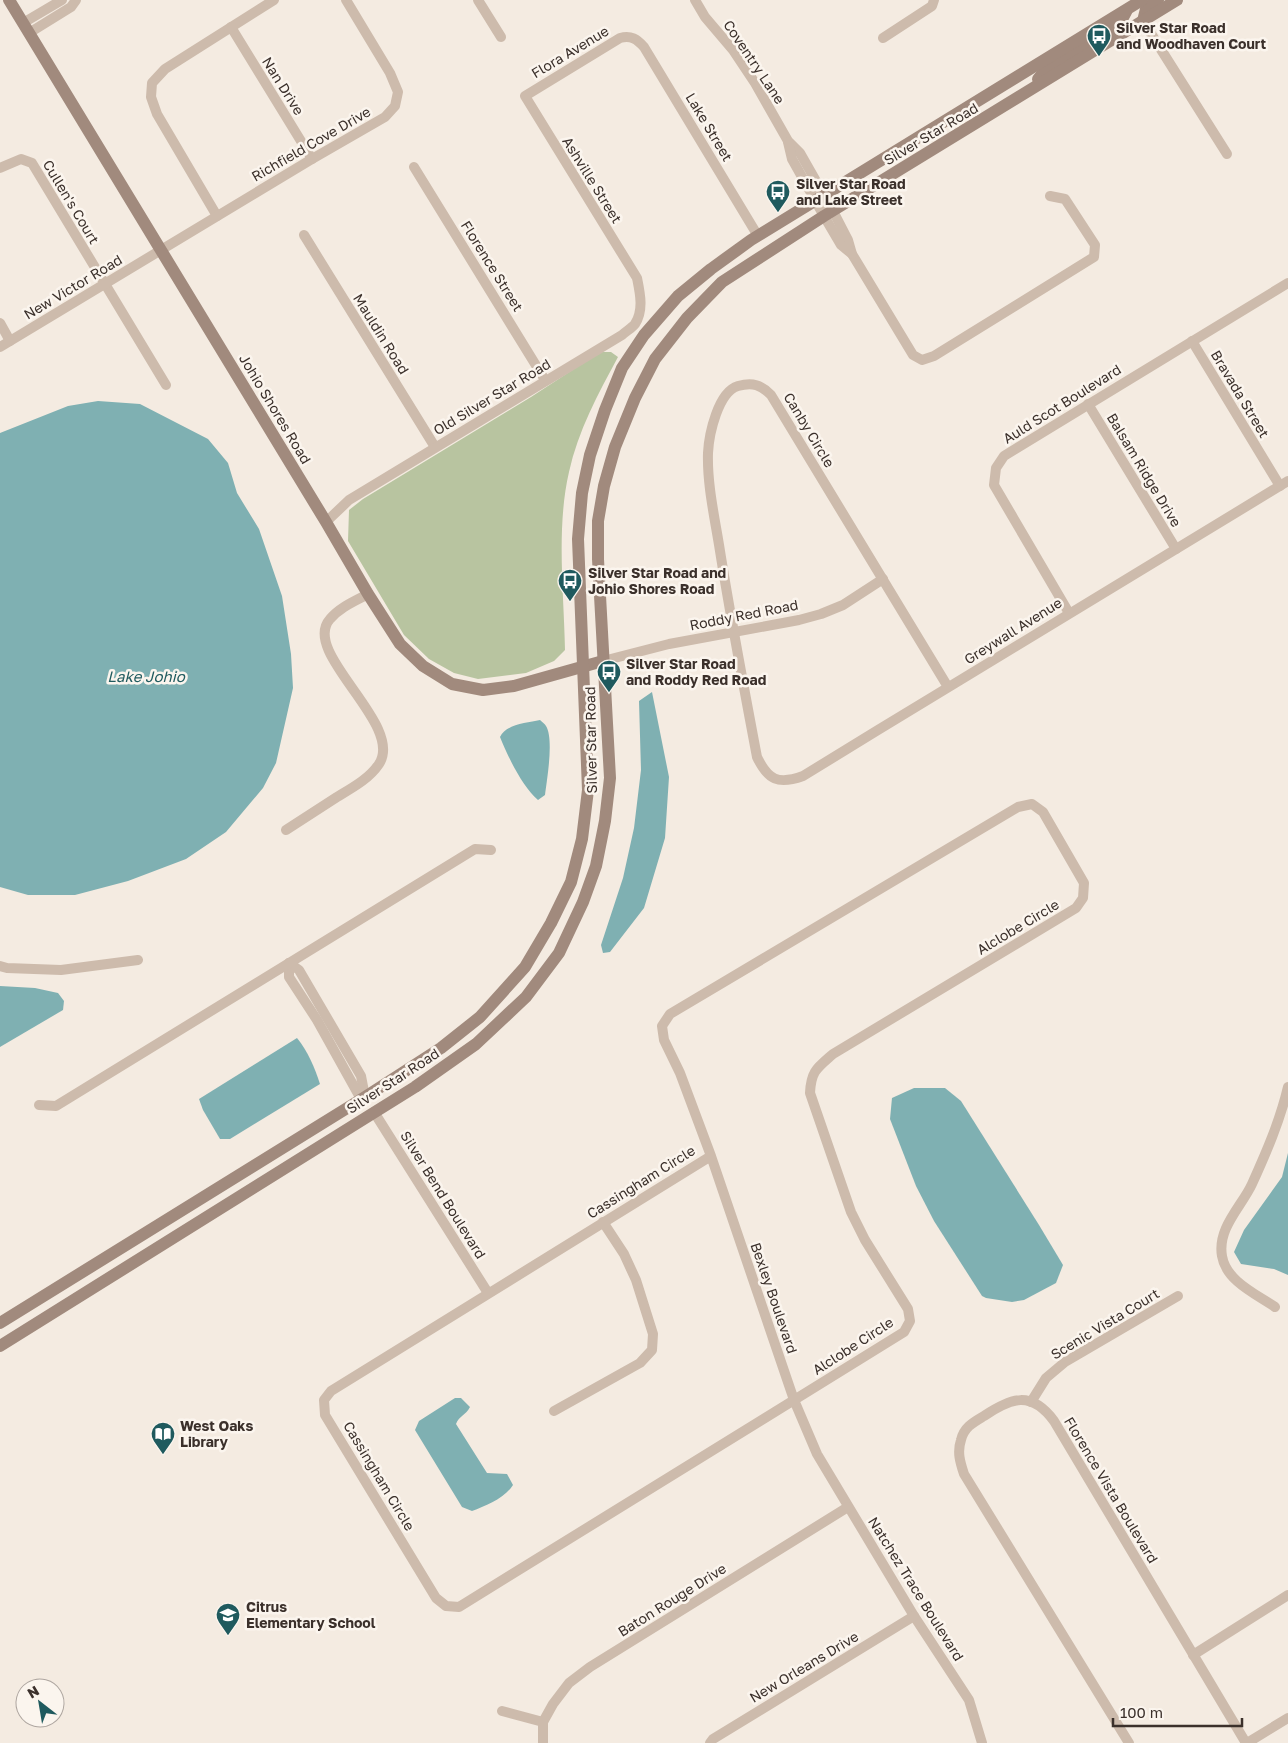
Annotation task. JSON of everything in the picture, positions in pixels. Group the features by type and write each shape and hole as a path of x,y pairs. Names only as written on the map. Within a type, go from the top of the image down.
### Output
{"main road":[{"name":"Johio Shores Road","path":"9,0 400,644 424,666 452,684 483,690 514,686 604,661"},
{"name":"Silver Star Road","path":"0,1323 441,1048 480,1017 526,967 551,923 571,882 582,839 588,790 578,539 582,493 590,455 622,368 644,335 678,296 711,269 758,236 820,197 1142,0"},
{"path":"1143,21 1146,9 1158,0"},
{"name":"Silver Star Road","path":"0,1346 415,1087 476,1044 526,997 559,953 583,902 596,866 605,821 610,778 598,559 598,521 604,486 615,447 635,398 655,360 687,318 722,282 1177,0"},
{"path":"1026,94 1043,73 1119,25 1127,10"},
{"path":"374,1112 381,1096 386,1091 442,1055 470,1033 480,1017"},
{"path":"269,1178 266,1169 343,1122 364,1104 363,1098"},
{"path":"0,1333 88,1277 90,1267"}],"street":[{"path":"26,28 62,0"},
{"path":"26,28 71,7 76,0"},
{"path":"217,216 157,114 151,97 152,83 165,69 274,0"},
{"name":"Richfield Cove Drive","path":"161,251 312,158 385,117 395,106 398,92 390,73 346,0"},
{"path":"478,0 502,37"},
{"name":"Coventry Lane","path":"695,0 705,17 733,50 755,83 788,141 800,153 829,214 841,245 852,254 913,355 922,360 934,356 1094,257 1095,245 1065,199 1050,196"},
{"path":"883,38 932,6 934,0"},
{"path":"1143,21 1227,154"},
{"name":"Nan Drive","path":"231,27 312,158"},
{"name":"Flora Avenue","path":"525,96 620,38 632,37"},
{"name":"Lake Street","path":"632,37 638,40 644,47 758,236"},
{"name":"Ashville Street","path":"525,96 636,278"},
{"name":"Cullen's Court","path":"0,168 21,159 32,162 166,385"},
{"name":"Florence Street","path":"414,167 546,380"},
{"name":"Mauldin Road","path":"304,235 435,447"},
{"name":"New Victor Road","path":"0,347 161,251"},
{"name":"Old Silver Star Road","path":"326,522 349,500 622,335 636,323 641,305 641,296 636,278"},
{"name":"Auld Scot Boulevard","path":"1069,613 994,485 996,468 1004,456 1288,283"},
{"path":"0,323 10,341"},
{"name":"Bravada Street","path":"1192,341 1284,484"},
{"name":"Canby Circle","path":"757,757 733,631 710,485 708,452 712,426 723,398 735,387 750,383 762,386 771,395 948,687"},
{"name":"Balsam Ridge Drive","path":"1088,404 1176,549"},
{"name":"Greywall Avenue","path":"757,757 763,770 772,778 788,781 803,776 1284,484"},
{"name":"Roddy Red Road","path":"604,661 668,644 822,614 843,605 883,579"},
{"path":"286,830 366,779 380,763 384,746 378,728 328,650 324,634 328,620 340,610 368,594"},
{"name":"Alclobe Circle","path":"710,1156 680,1073 664,1040 662,1026 670,1014 1018,807 1032,804 1043,812 1084,883 1083,898 1076,908 833,1054 819,1066 810,1079 810,1093 851,1212 865,1240 908,1309 910,1321 904,1332 794,1400"},
{"path":"39,1105 56,1106 474,849 491,850"},
{"path":"0,966 7,968 61,970 138,960"},
{"path":"289,963 299,970 328,1029 361,1076 363,1098"},
{"path":"1275,1307 1243,1286 1230,1274 1222,1256 1222,1238 1232,1217 1246,1198 1263,1159 1288,1088"},
{"name":"Silver Bend Boulevard","path":"374,1112 488,1293"},
{"name":"Cassingham Circle","path":"710,1156 331,1391 324,1400 325,1415 436,1598 446,1606 459,1607 794,1400"},
{"name":"Bexley Boulevard","path":"710,1156 794,1400 815,1451"},
{"path":"554,1411 640,1363 652,1350 653,1334 636,1280 624,1254 603,1222"},
{"name":"Scenic Vista Court","path":"1031,1402 1046,1378 1065,1362 1178,1296"},
{"path":"1031,1402 1016,1399 1002,1404 967,1426 961,1439 959,1457 964,1474 1129,1743"},
{"name":"Florence Vista Boulevard","path":"1031,1402 1047,1411 1054,1421 1247,1743 1288,1718"},
{"name":"Natchez Trace Boulevard","path":"815,1451 914,1616 969,1700 982,1743"},
{"name":"Baton Rouge Drive","path":"543,1722 553,1704 569,1683 590,1667 848,1507"},
{"path":"1193,1655 1288,1595"},
{"name":"New Orleans Drive","path":"710,1743 721,1733 914,1616"},
{"path":"502,1711 543,1722 543,1743"}],"green space":[{"path":"600,352 611,352 618,357 583,427 573,457 565,493 562,583 565,650 554,661 526,673 478,679 454,673 429,659 404,635 348,541 349,510 363,499 531,397"}],"water":[{"name":"Lake Johio","path":"98,401 140,404 208,439 228,463 237,493 259,529 282,596 291,654 293,688 276,763 263,788 226,832 186,859 128,881 75,895 28,895 0,887 0,433 68,406"},
{"path":"652,692 669,777 665,838 644,908 610,952 603,953 601,945 623,878 634,828 641,770 639,701"},
{"path":"540,720 546,725 550,749 545,795 538,800 521,779 500,737 507,729 523,723"},
{"path":"0,986 35,988 58,993 64,1001 63,1010 0,1047"},
{"path":"297,1038 316,1072 320,1084 230,1139 220,1139 203,1110 199,1099"},
{"path":"914,1088 945,1088 961,1101 1063,1265 1056,1283 1024,1300 1012,1302 982,1296 934,1221 916,1186 890,1119 892,1098"},
{"path":"1288,1153 1288,1275 1274,1269 1241,1264 1234,1252 1244,1230 1282,1177"},
{"path":"455,1398 461,1398 470,1407 456,1424 487,1473 507,1474 513,1485 500,1498 472,1511 462,1507 415,1430 419,1421"}],"place":[{"name":"Silver Star Road and Woodhaven Court","path":"1099,57"},
{"name":"Silver Star Road and Lake Street","path":"778,213"},
{"name":"Silver Star Road and Johio Shores Road","path":"570,602"},
{"name":"Silver Star Road and Roddy Red Road","path":"609,693"},
{"name":"West Oaks Library","path":"163,1455"},
{"name":"Citrus Elementary School","path":"228,1636"}]}
